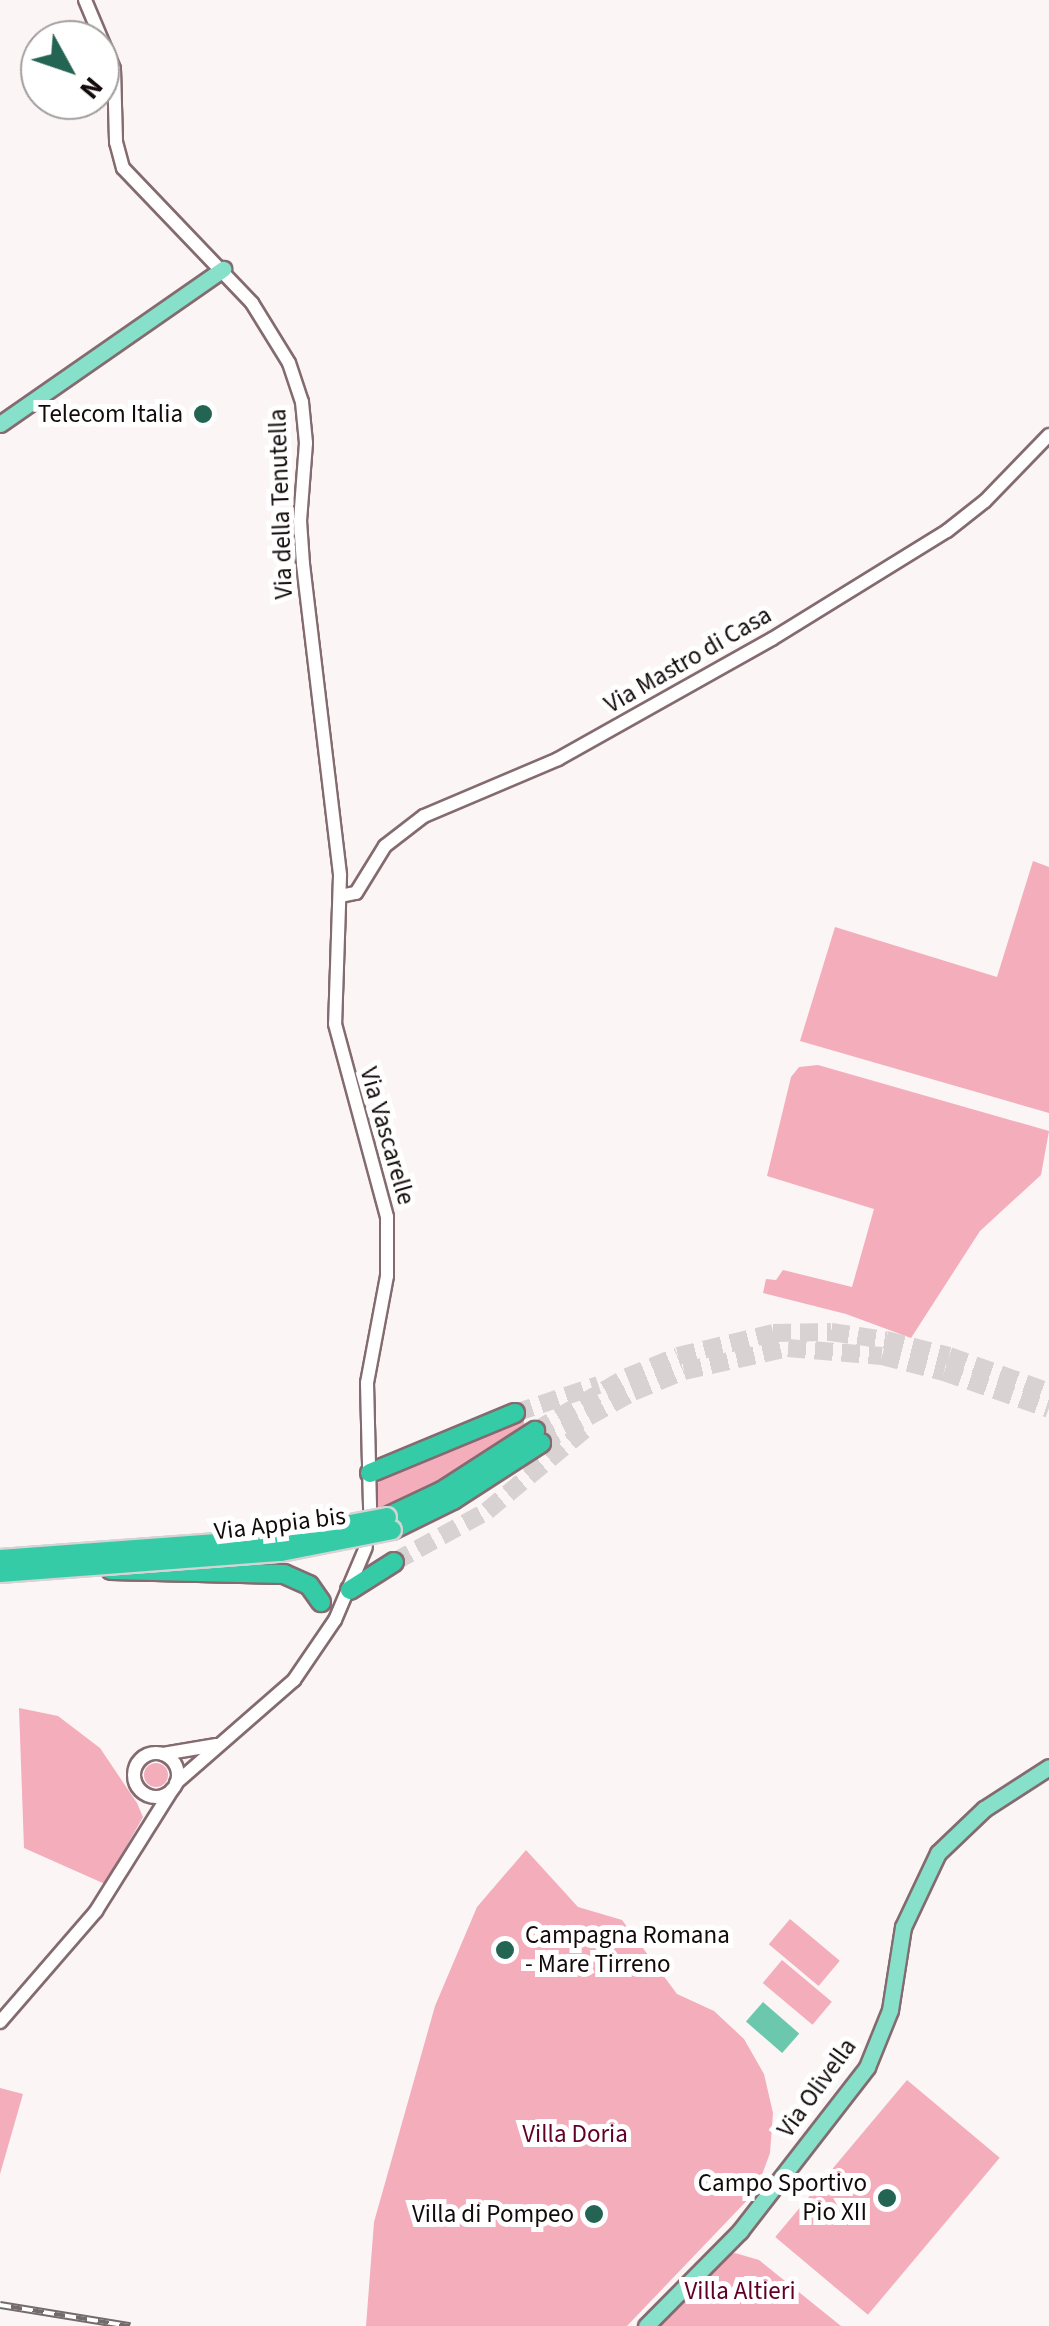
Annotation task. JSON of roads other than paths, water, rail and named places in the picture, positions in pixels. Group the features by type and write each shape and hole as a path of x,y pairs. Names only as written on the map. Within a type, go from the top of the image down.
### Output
{"highway":[{"path":"370,1473 516,1413"},
{"name":"Via Appia bis","path":"0,1573 281,1552 383,1519 538,1437"},
{"name":"Via Appia bis","path":"0,1559 272,1539 383,1519"},
{"path":"350,1590 394,1562"},
{"path":"76,1568 291,1576 309,1584 321,1602"}],"main road":[{"path":"0,424 223,269"},
{"name":"Via Olivella","path":"646,2326 740,2231 867,2067 890,2010 903,1926 938,1853 984,1808 1049,1767"}],"street":[{"name":"Via della Tenutella","path":"85,0 114,70 121,163 223,269 280,344 303,409 303,564 316,700 336,824 340,896"},
{"name":"Via Mastro di Casa","path":"340,896 356,892 386,846 424,816 558,759 772,639 947,531 985,501 1049,435"},
{"name":"Via Vascarelle","path":"340,896 334,1024 377,1170 388,1231 387,1276 367,1382 370,1473 383,1519"},
{"path":"143,1792 161,1796 174,1787 294,1680 350,1590 366,1547"},
{"path":"137,1846 148,1813 143,1792 135,1781 136,1768 150,1754 218,1744"},
{"path":"0,2022 88,1922 174,1787 177,1769 163,1754"}],"tunnel":[{"path":"535,1431 627,1377 678,1356 773,1333 831,1332 886,1340 949,1356 1049,1392"},
{"path":"541,1443 633,1392 684,1371 788,1348 882,1356 944,1372 1049,1409"},
{"path":"515,1413 598,1385"},
{"path":"394,1562 487,1511 589,1426"}],"railway":[{"path":"0,2305 130,2326"}],"place":[{"name":"Telecom Italia","path":"203,414"},
{"name":"Campagna Romana - Mare Tirreno","path":"505,1950"},
{"name":"Campo Sportivo Pio XII","path":"887,2198"},
{"name":"Villa di Pompeo","path":"594,2214"}],"park label":[{"name":"Villa Doria","path":"575,2134"},
{"name":"Villa Altieri","path":"740,2291"}]}
